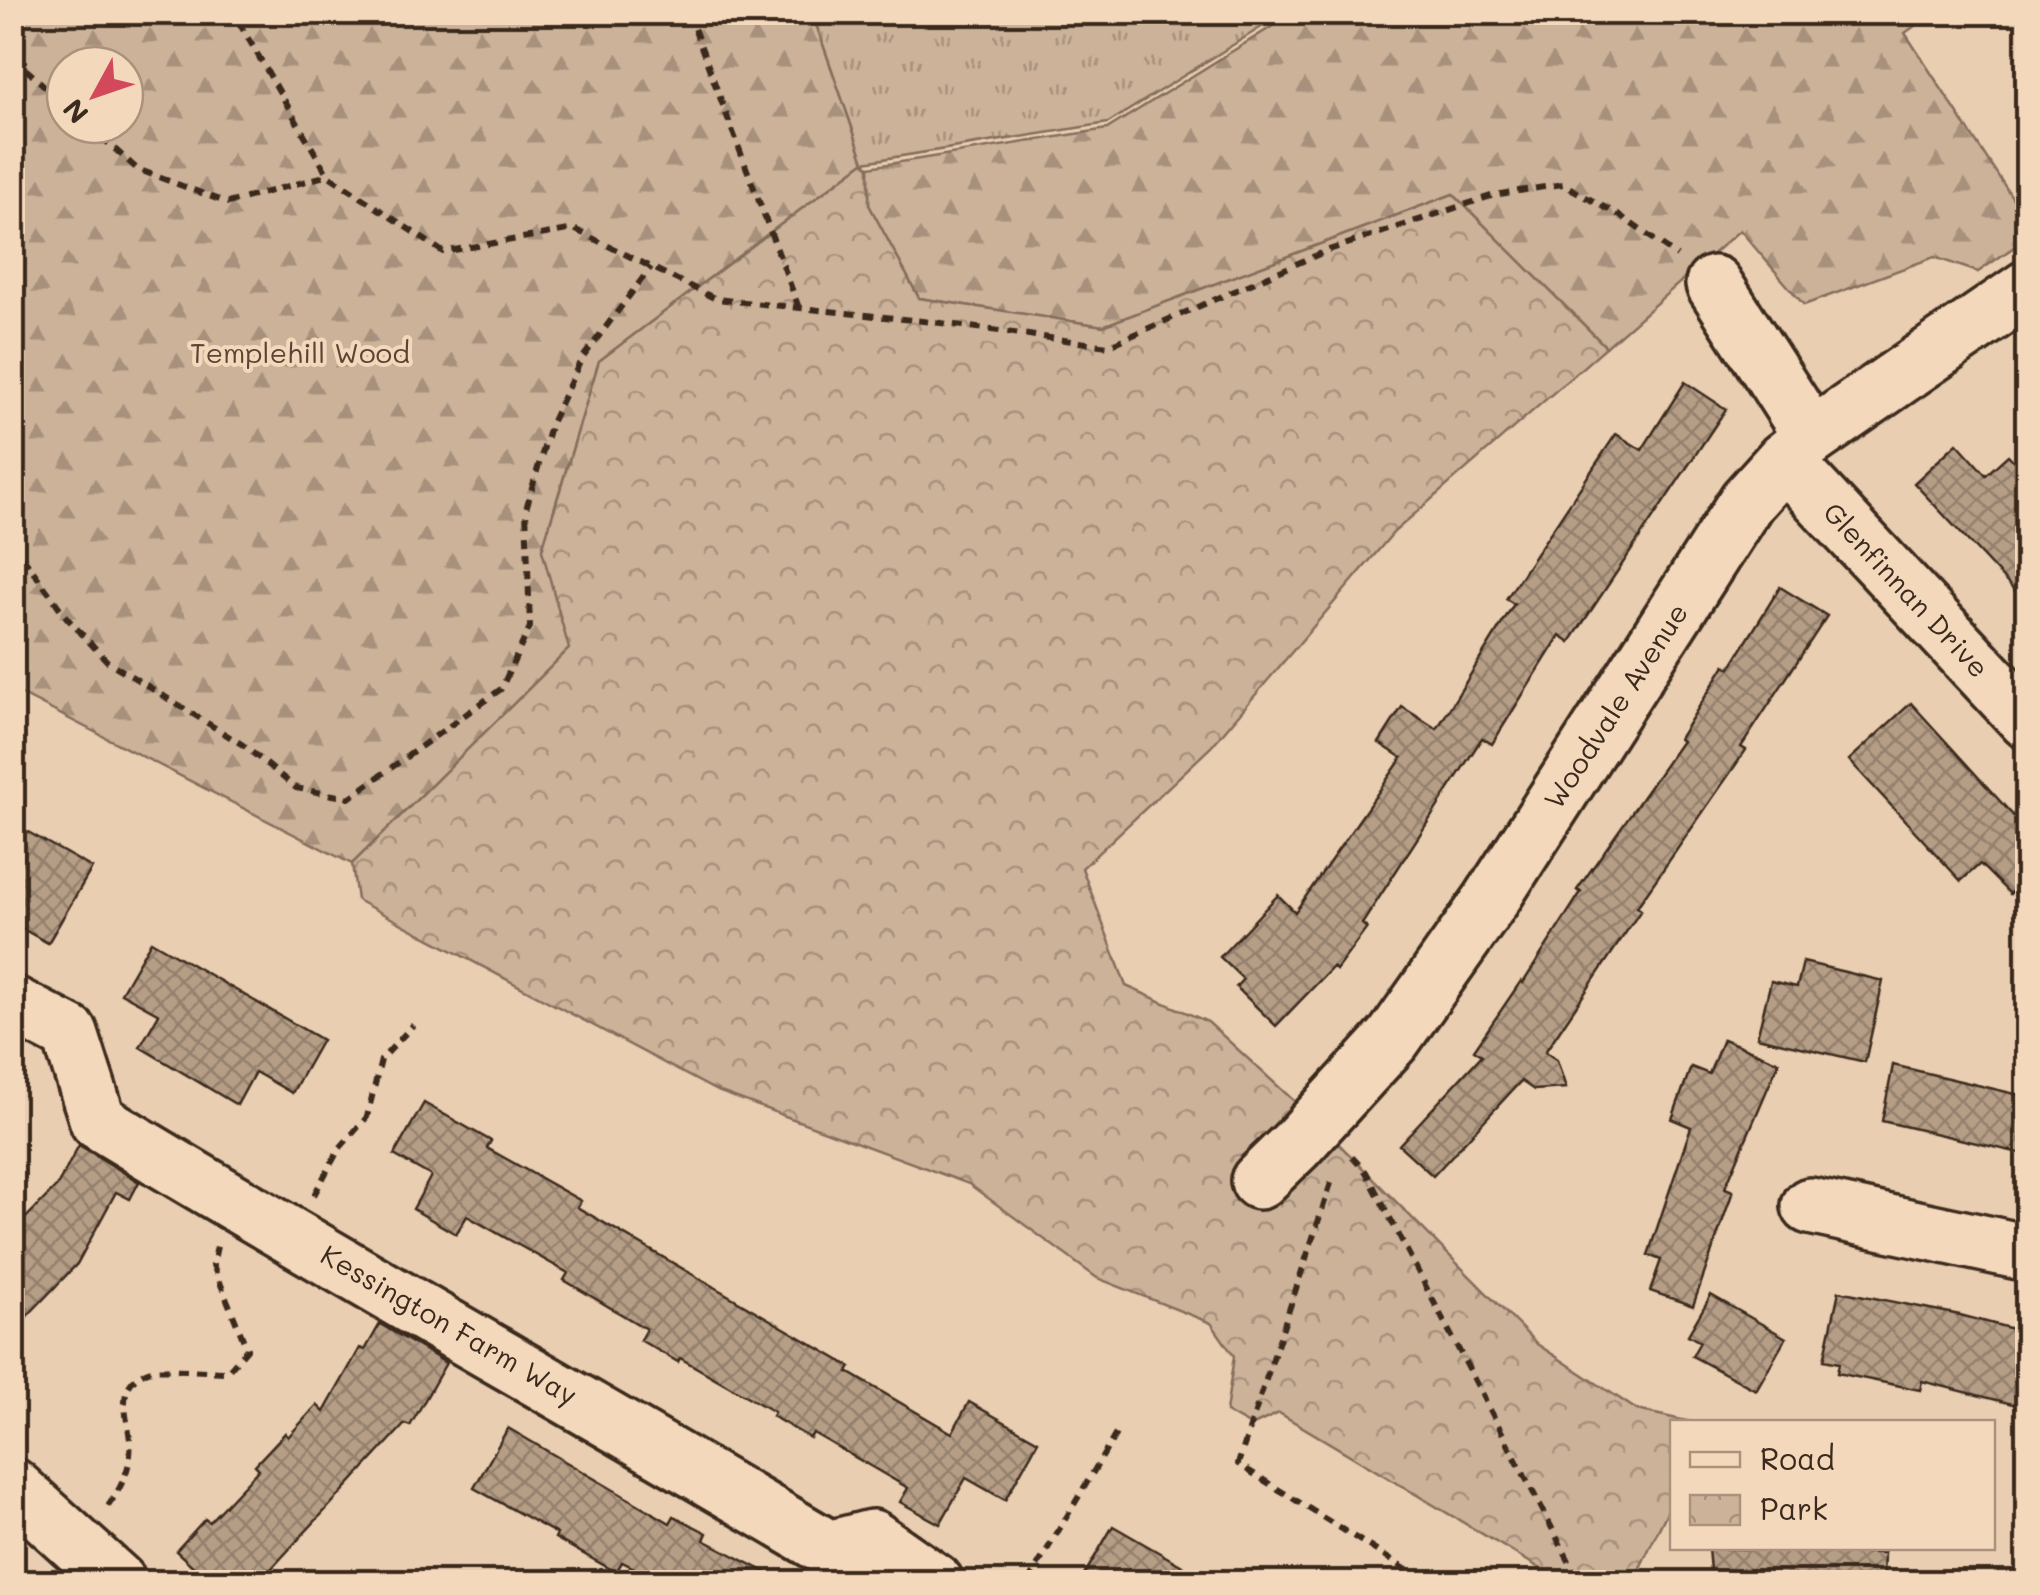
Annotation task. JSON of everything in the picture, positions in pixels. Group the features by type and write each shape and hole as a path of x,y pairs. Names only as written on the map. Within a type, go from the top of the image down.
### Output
{"street":[{"name":"Glenfinnan Drive","path":"1714,284 1798,449 2028,721"},
{"name":"Woodvale Avenue","path":"1290,1149 1393,1039 1491,900 1747,501 1798,449 2028,288"},
{"name":"Kessington Farm Way","path":"12,1004 70,1034 98,1121 230,1202 830,1549 872,1538 935,1582"},
{"path":"1810,1206 2028,1253"},
{"path":"12,1486 118,1582"}],"path":[{"path":"224,12 238,21 328,175 443,252 574,229 716,299 1108,346 1326,252 1494,195 1562,184 1622,217 1714,284"},
{"path":"688,12 799,308"},
{"path":"12,57 45,86"},
{"path":"110,145 137,170 228,203 328,175"},
{"path":"12,542 66,618 107,660 243,744 296,788 348,798 501,689 530,626 526,509 551,423 580,360 651,267"},
{"path":"292,1235 339,1149 367,1117 380,1060 413,1024"},
{"path":"1290,1149 1332,1182 1238,1464 1426,1582"},
{"path":"1290,1149 1366,1172 1580,1582"},
{"path":"78,1544 118,1493 130,1455 123,1401 128,1385 150,1370 227,1372 248,1349 213,1265 230,1202"},
{"path":"1028,1582 1116,1432"}],"green space":[{"name":"Templehill Wood","path":"12,13 812,13 864,162 599,361 542,549 570,648 352,864 13,690"},
{"path":"812,13 1284,13 1108,123 864,162"},
{"path":"1294,13 1933,13 1905,33 2027,220 2027,238 1978,272 1934,257 1804,305 1740,230 1606,347 1453,194 1103,326 919,298 869,205 869,167 1107,129"},
{"path":"864,162 869,167 869,205 919,298 1103,326 1453,194 1606,347 1394,532 1211,747 1082,868 1126,986 1208,1022 1317,1122 1537,1344 1637,1410 1682,1420 1670,1420 1670,1506 1633,1582 1563,1582 1279,1413 1251,1426 1226,1412 1234,1356 1211,1323 1097,1278 969,1184 715,1090 357,900 352,864 569,649 542,550 599,361"}],"building":[{"path":"1685,382 1726,409 1570,642 1560,635 1492,744 1482,738 1362,924 1367,928 1336,970 1333,967 1276,1026 1236,987 1243,979 1220,957 1278,895 1295,912 1402,758 1379,743 1402,707 1437,729 1514,604 1506,599 1616,434 1642,450"},
{"path":"1957,443 1986,475 2008,455 2028,476 2028,605 1914,483"},
{"path":"1780,587 1827,616 1741,747 1746,750 1637,907 1641,910 1545,1052 1557,1060 1566,1088 1534,1090 1521,1081 1433,1176 1399,1145 1482,1055 1474,1050 1523,983 1581,892 1577,890 1682,741 1679,739 1725,665 1730,668"},
{"path":"1911,703 2028,832 2028,877 2010,894 1980,864 1961,881 1849,760"},
{"path":"12,823 92,868 48,943 12,923"},
{"path":"151,941 322,1040 292,1093 255,1072 237,1105 140,1047 159,1014 121,993"},
{"path":"1803,962 1883,981 1865,1062 1757,1037 1771,981 1797,987"},
{"path":"1723,1039 1779,1062 1725,1188 1733,1191 1693,1306 1650,1291 1661,1260 1648,1255 1691,1127 1672,1119 1691,1067 1709,1074"},
{"path":"1893,1065 2028,1097 2028,1155 1882,1121"},
{"path":"424,1103 491,1141 487,1148 581,1201 577,1207 851,1367 848,1372 952,1433 969,1402 1038,1441 1005,1500 966,1478 940,1524 900,1502 908,1488 813,1433 810,1438 772,1416 774,1412 680,1358 678,1362 640,1340 646,1329 564,1280 568,1273 467,1216 456,1234 413,1209 431,1176 394,1155"},
{"path":"79,1145 139,1182 130,1199 116,1192 77,1264 12,1332 12,1232 57,1186"},
{"path":"1839,1291 2028,1333 2028,1408 1922,1381 1920,1390 1837,1373 1839,1363 1824,1360"},
{"path":"1711,1295 1786,1338 1756,1390 1692,1356 1700,1342 1688,1335"},
{"path":"380,1324 446,1363 410,1426 405,1424 259,1582 210,1582 176,1551 259,1469 255,1465 285,1433 288,1437 317,1405 324,1412 360,1348 365,1350"},
{"path":"508,1428 670,1523 674,1516 707,1533 704,1540 785,1582 662,1582 622,1562 616,1572 474,1488"},
{"path":"1113,1526 1210,1582 1080,1582"},
{"path":"1708,1550 1884,1553 1883,1582 1711,1582"}]}
